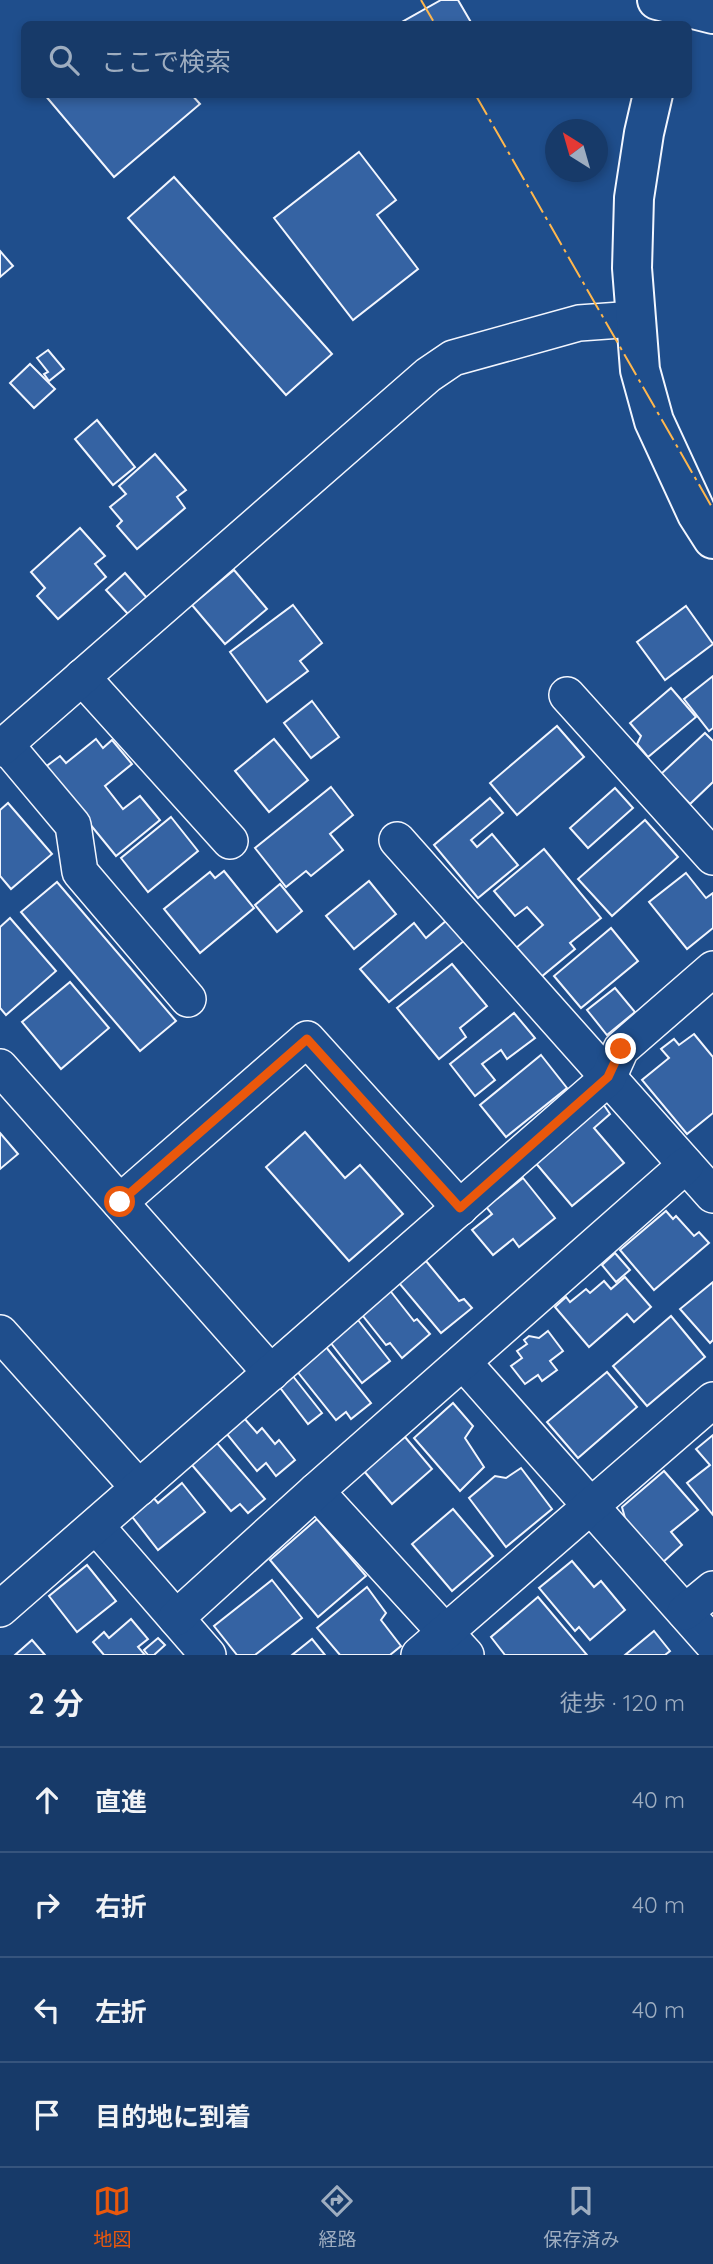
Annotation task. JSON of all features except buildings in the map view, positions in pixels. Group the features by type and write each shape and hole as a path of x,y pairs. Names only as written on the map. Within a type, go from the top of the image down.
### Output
{"street":[{"path":"667,10 713,14"},
{"path":"652,98 634,198 632,268 640,370 654,421 697,514 713,539"},
{"path":"188,999 80,872 73,825 3,746 428,375 453,358 579,323 635,319"},
{"path":"82,677 230,841"},
{"path":"567,695 713,857"},
{"path":"397,840 713,1195"},
{"path":"0,1609 608,1077 621,1049 713,969"},
{"path":"120,1202 307,1039 460,1208"},
{"path":"0,1067 271,1373"},
{"path":"176,1619 316,1491 686,1165"},
{"path":"0,1334 139,1488"},
{"path":"463,1362 713,1644"},
{"path":"419,1655 456,1643 592,1505 713,1400"},
{"path":"316,1491 456,1643"},
{"path":"96,1526 208,1655"},
{"path":"685,1612 713,1589"}],"power":[{"path":"421,0 433,21"},
{"path":"477,98 713,509"}],"route":[{"path":"120,1202 307,1039 460,1208 608,1077 621,1049"}]}
